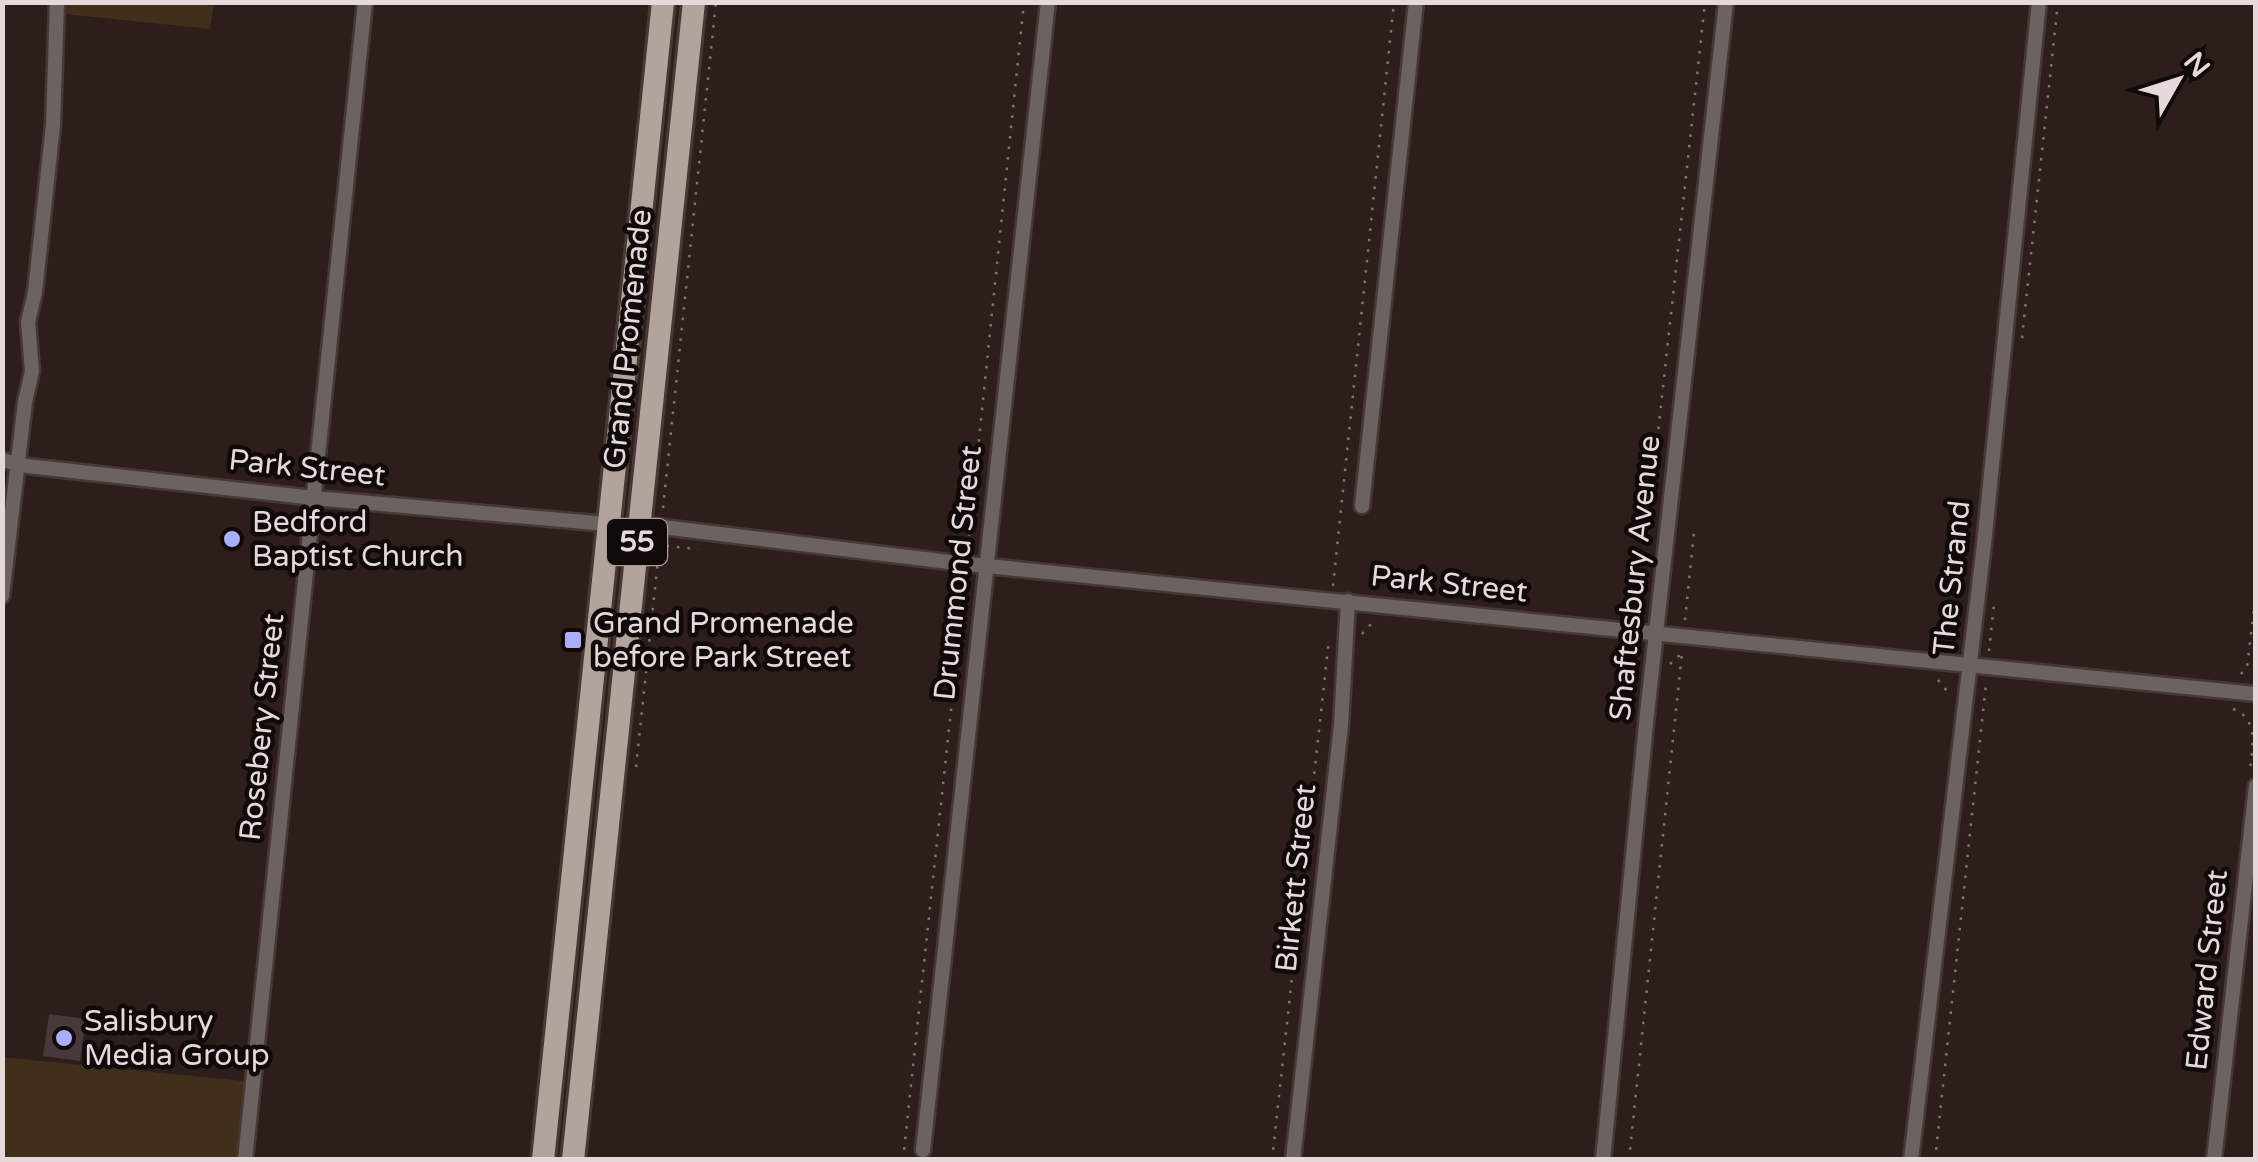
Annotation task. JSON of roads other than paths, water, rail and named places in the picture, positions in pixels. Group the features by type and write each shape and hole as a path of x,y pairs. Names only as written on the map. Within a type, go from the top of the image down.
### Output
{"main road":[{"name":"Grand Promenade","path":"543,1160 663,2"},
{"name":"Grand Promenade","path":"573,1160 650,525 694,2"}],"street":[{"path":"2,596 10,461 33,360 28,322 35,292 53,124 57,2"},
{"name":"Rosebery Street","path":"245,1160 366,2"},
{"name":"Drummond Street","path":"923,1150 1048,2"},
{"path":"1362,506 1416,2"},
{"name":"Shaftesbury Avenue","path":"1603,1160 1726,2"},
{"name":"The Strand","path":"1911,1160 1970,665 2038,2"},
{"name":"Park Street","path":"10,461 314,498 607,524"},
{"name":"Park Street","path":"650,525 986,566 1657,628 1684,636 2256,694"},
{"name":"Birkett Street","path":"1293,1160 1341,725 1340,601"},
{"name":"Edward Street","path":"2214,1160 2256,786"}],"place":[{"name":"Bedford Baptist Church","path":"232,539"},
{"name":"Grand Promenade before Park Street","path":"573,640"},
{"name":"Salisbury Media Group","path":"64,1038"}]}
